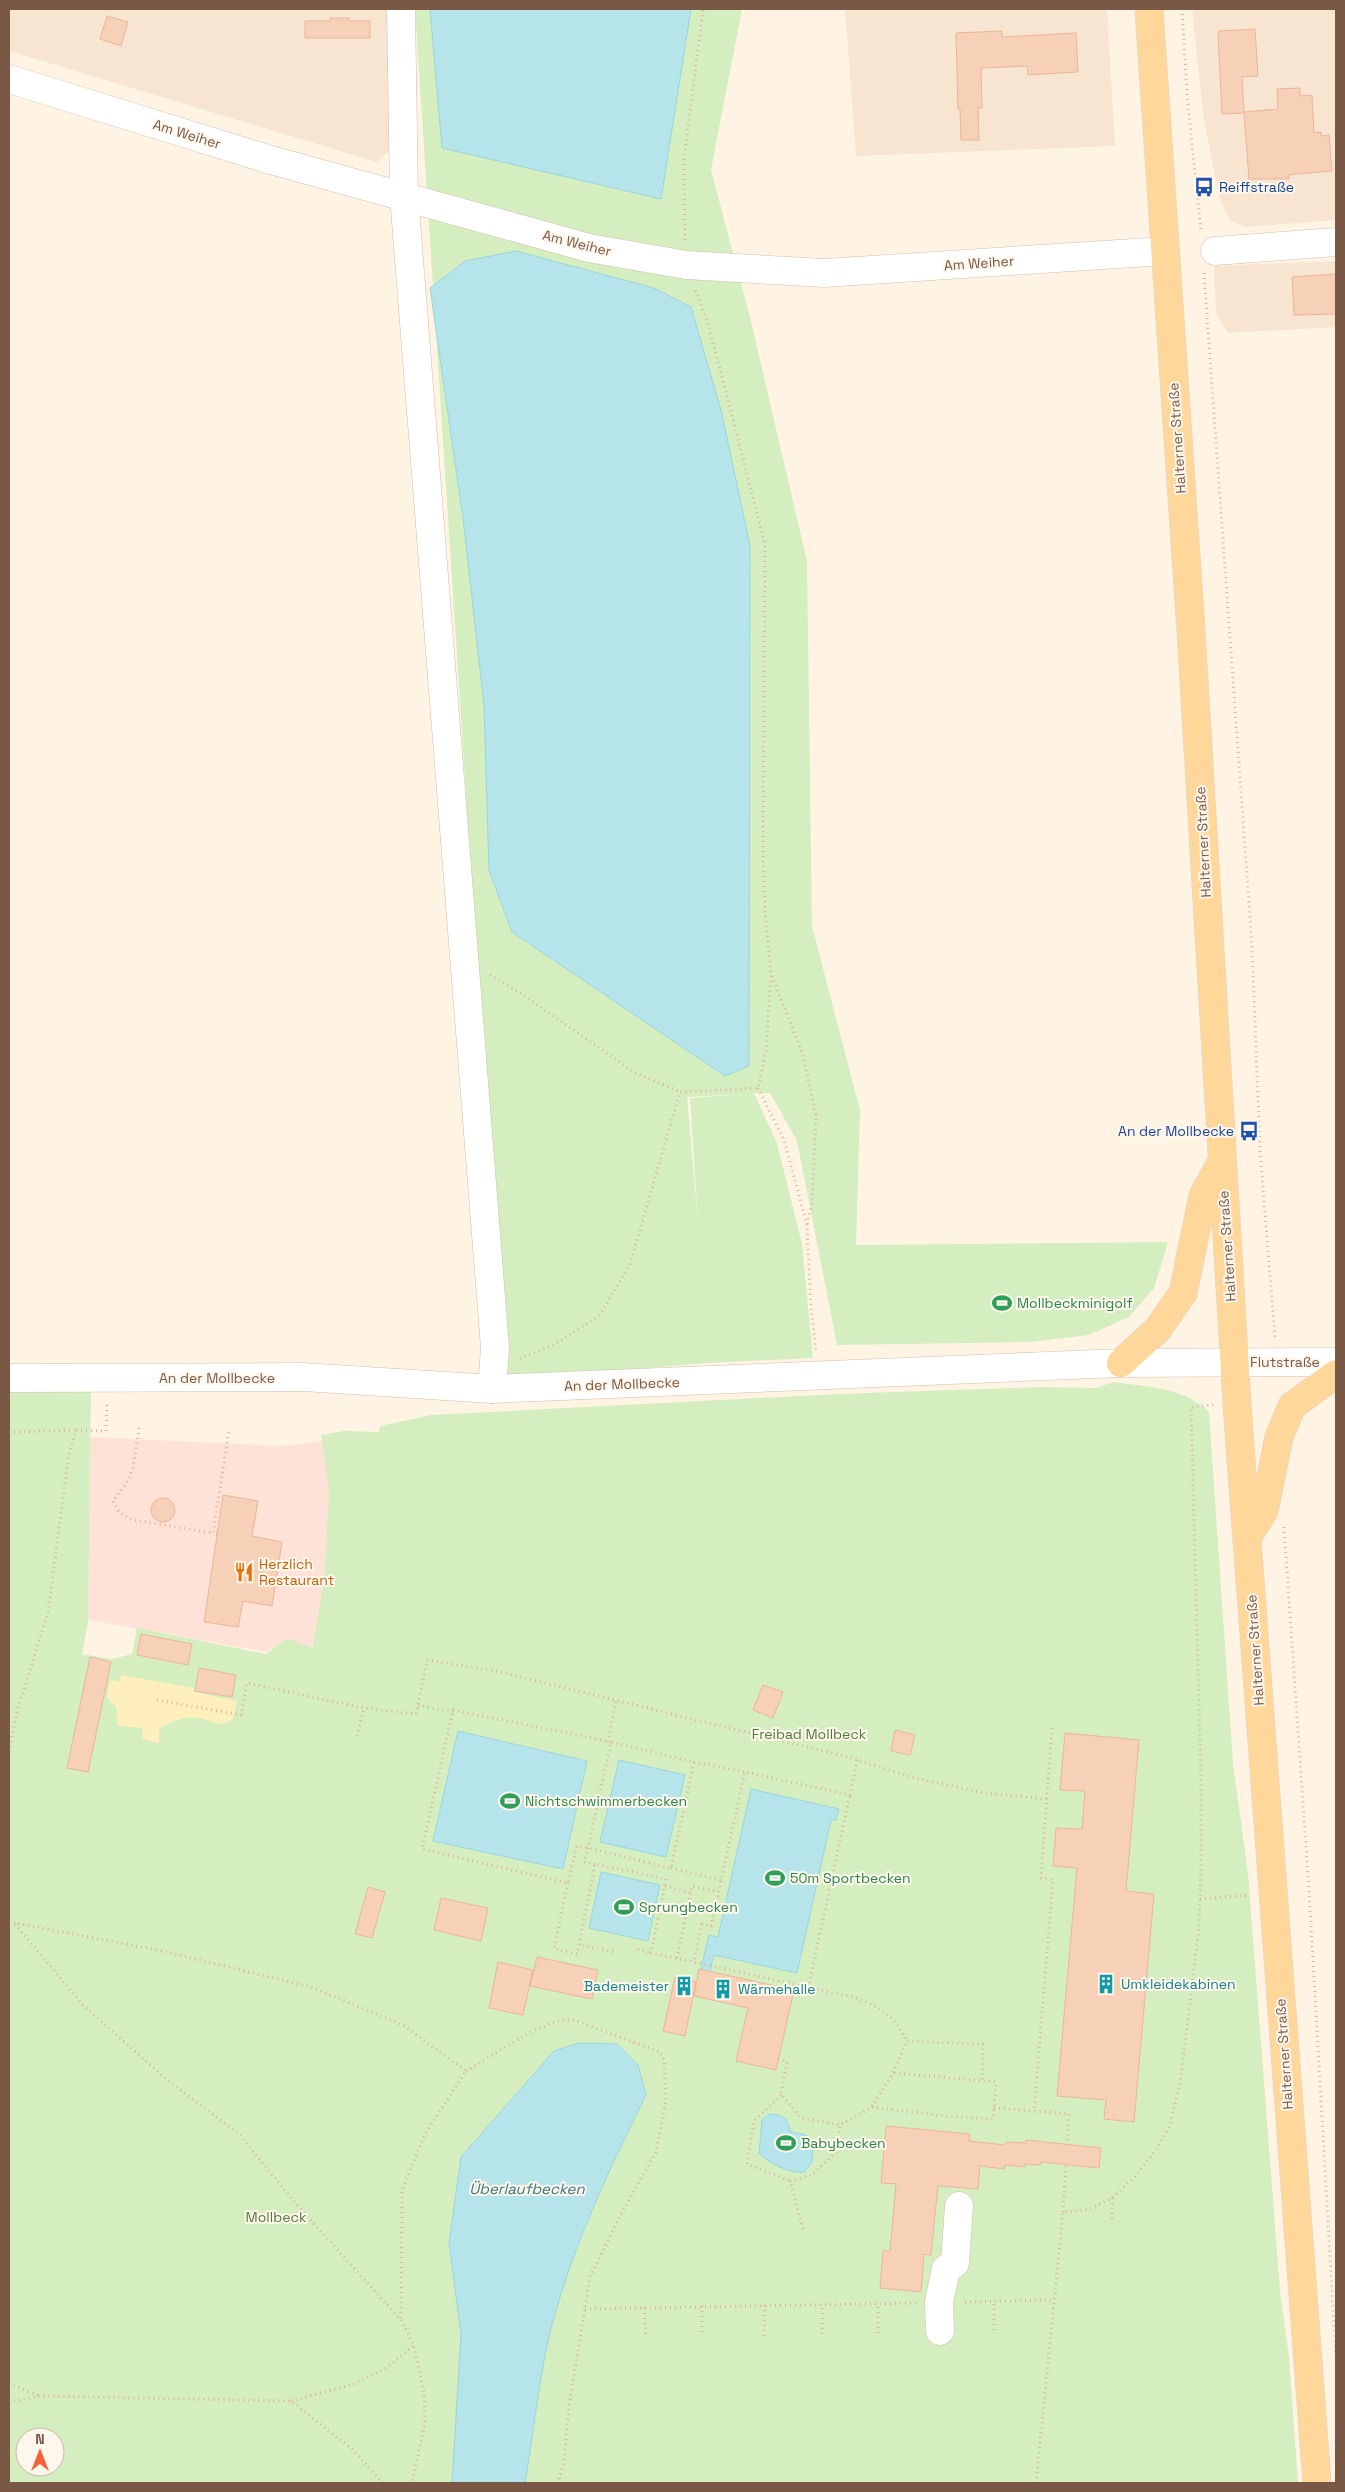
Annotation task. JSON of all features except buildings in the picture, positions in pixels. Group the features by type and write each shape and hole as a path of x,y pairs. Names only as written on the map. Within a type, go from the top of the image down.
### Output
{"main road":[{"name":"Halterner Straße","path":"1149,9 1191,640 1234,1363 1317,2483"},
{"path":"1121,1363 1158,1329 1183,1293 1202,1196 1221,1163"},
{"path":"1248,1536 1264,1511 1279,1437 1292,1406 1336,1374"}],"street":[{"path":"401,9 404,196 495,1348 492,1389"},
{"name":"Am Weiher","path":"9,79 271,160 589,248 686,265 824,273 1165,251"},
{"path":"1207,255 1336,242"},
{"name":"Flutstraße","path":"1234,1363 1336,1362"},
{"name":"An der Mollbecke","path":"9,1378 303,1377 492,1389 1121,1363 1234,1363"},
{"path":"940,2331 939,2302 946,2269 954,2263 959,2206"}],"path":[{"path":"704,9 684,160 686,265 709,326 765,544 763,848 765,910 771,974 766,1051 758,1088 784,1140 807,1224 811,1308 820,1376"},
{"path":"1182,9 1187,94 1207,255 1252,946 1260,1151 1278,1363"},
{"path":"464,960 525,996 632,1070 680,1092 758,1088"},
{"path":"771,974 802,1052 816,1114 812,1204 807,1224"},
{"path":"518,1358 554,1345 600,1316 630,1264 680,1092"},
{"path":"9,1432 106,1431 108,1378"},
{"path":"1062,2212 1088,2210 1112,2198 1135,2177 1156,2150 1169,2127 1180,2084 1199,1927 1200,1899 1201,1779 1192,1407 1237,1405"},
{"path":"139,1428 133,1468 128,1481 114,1501 119,1512 133,1520 215,1533 230,1431"},
{"path":"9,1752 17,1711 48,1613 68,1459 76,1430"},
{"path":"1286,1517 1284,1526 1307,1853 1336,2360"},
{"path":"157,1700 241,1715 247,1683 364,1708 416,1714 427,1660 496,1671 857,1760 907,1776 984,1793 1047,1799"},
{"path":"616,1700 610,1742 584,1862 666,1879 651,1953"},
{"path":"418,1704 610,1742 850,1795"},
{"path":"357,1736 364,1708"},
{"path":"452,1712 422,1849 568,1883"},
{"path":"1034,2111 1053,1880 1041,1878 1052,1728"},
{"path":"808,1988 857,1760"},
{"path":"671,1868 694,1762"},
{"path":"695,1962 702,1924 711,1926 745,1772"},
{"path":"595,1864 578,1954 554,1949 577,1846 721,1880"},
{"path":"665,1886 691,1893"},
{"path":"678,1958 692,1886 718,1892"},
{"path":"1200,1899 1272,1894"},
{"path":"9,1920 15,1923 163,1951 311,1987 404,2025 466,2071"},
{"path":"15,1923 83,2004 167,2080 239,2134 297,2205 401,2320 414,2345 424,2394 425,2423 412,2483"},
{"path":"579,1944 613,1952"},
{"path":"638,1950 856,1998 882,2008 897,2022 907,2041"},
{"path":"758,1982 760,1976"},
{"path":"401,2320 402,2190 425,2134 466,2071 532,2031 556,2021 574,2020 660,2052 664,2060 666,2101 656,2152 621,2214 590,2277 570,2404 564,2462 558,2483"},
{"path":"781,2094 801,2118 840,2124 872,2107 892,2073 907,2041"},
{"path":"907,2041 983,2044 982,2080"},
{"path":"778,2059 787,2062 781,2094 754,2121 748,2164 790,2181 812,2176 836,2152 840,2124"},
{"path":"872,2107 944,2116 993,2119 996,2082 892,2073"},
{"path":"994,2108 1069,2114 1066,2144"},
{"path":"1036,2483 1066,2165"},
{"path":"790,2181 803,2229"},
{"path":"1112,2198 1112,2222"},
{"path":"585,2310 702,2306 1054,2300"},
{"path":"994,2301 994,2330"},
{"path":"878,2303 878,2333"},
{"path":"822,2334 823,2304"},
{"path":"764,2336 765,2305"},
{"path":"702,2306 702,2336"},
{"path":"644,2308 646,2338"},
{"path":"9,2402 40,2396 290,2401 354,2384 388,2367 414,2345"},
{"path":"9,2384 40,2396"},
{"path":"290,2401 352,2449 383,2483"}],"shaded area":[{"path":"9,9 396,9 393,148 377,162 9,51"},
{"path":"845,9 1107,9 1115,146 856,156"},
{"path":"1192,9 1336,9 1336,220 1245,227 1231,221 1220,201 1203,114"},
{"path":"1336,261 1336,327 1228,333 1216,313 1214,266"},
{"path":"421,1430 346,1660 288,1639 267,1652 88,1620 90,1437 283,1446"}],"green space":[{"path":"415,9 742,9 711,170 750,317 807,561 812,926 860,1110 856,1245 1168,1242 1154,1288 1129,1317 1089,1335 1031,1342 837,1345 797,1141 770,1093 754,1093 777,1143 802,1244 813,1358 706,1363 504,1380","holes":["745,1094 690,1098 698,1221 687,1097"]},
{"path":"1114,1382 1152,1387 1188,1397 1209,1412 1233,1763 1248,1873 1280,2291 1289,2357 1298,2483 9,2483 9,1388 91,1386 88,1622 82,1654 112,1659 132,1654 137,1628 266,1654 287,1638 313,1648 325,1570 329,1489 321,1435 344,1431 379,1432 380,1426 431,1415 839,1394 1043,1387 1095,1388"}],"sand":[{"path":"121,1675 194,1688 194,1692 237,1701 233,1719 221,1724 195,1717 184,1718 159,1729 159,1743 142,1739 143,1728 118,1726 116,1707 107,1698 110,1680 120,1682"}],"water":[{"path":"430,9 691,9 661,199 442,148"},
{"path":"516,251 654,288 691,307 722,414 750,546 749,1066 725,1076 512,932 489,870 484,705 463,518 430,288 465,261"},
{"name":"Nichtschwimmerbecken","path":"458,1731 587,1761 563,1869 433,1841"},
{"name":"Nichtschwimmerbecken","path":"619,1760 685,1775 666,1857 600,1842"},
{"name":"50m Sportbecken","path":"751,1789 839,1809 836,1820 831,1820 797,1973 714,1955 707,1983 698,1982 709,1935 718,1937"},
{"name":"Sprungbecken","path":"601,1872 660,1885 648,1941 589,1928"},
{"name":"Überlaufbecken","path":"579,2043 617,2044 638,2065 646,2095 590,2215 556,2309 544,2358 525,2483 452,2483 461,2334 449,2243 461,2157 554,2051"},
{"name":"Babybecken","path":"776,2114 786,2119 791,2132 806,2135 813,2142 812,2162 804,2172 780,2167 759,2153 762,2120 768,2115"}],"place":[{"name":"Reiffstraße","path":"1204,187"},
{"name":"An der Mollbecke","path":"1249,1131"},
{"name":"Mollbeckminigolf","path":"1002,1303"},
{"name":"Herzlich Restaurant","path":"244,1572"},
{"name":"Nichtschwimmerbecken","path":"510,1801"},
{"name":"50m Sportbecken","path":"775,1878"},
{"name":"Sprungbecken","path":"624,1907"},
{"name":"Umkleidekabinen","path":"1106,1984"},
{"name":"Bademeister","path":"684,1986"},
{"name":"Wärmehalle","path":"723,1989"},
{"name":"Babybecken","path":"786,2143"}],"park label":[{"name":"Freibad Mollbeck","path":"809,1734"},
{"name":"Mollbeck","path":"276,2217"}]}
